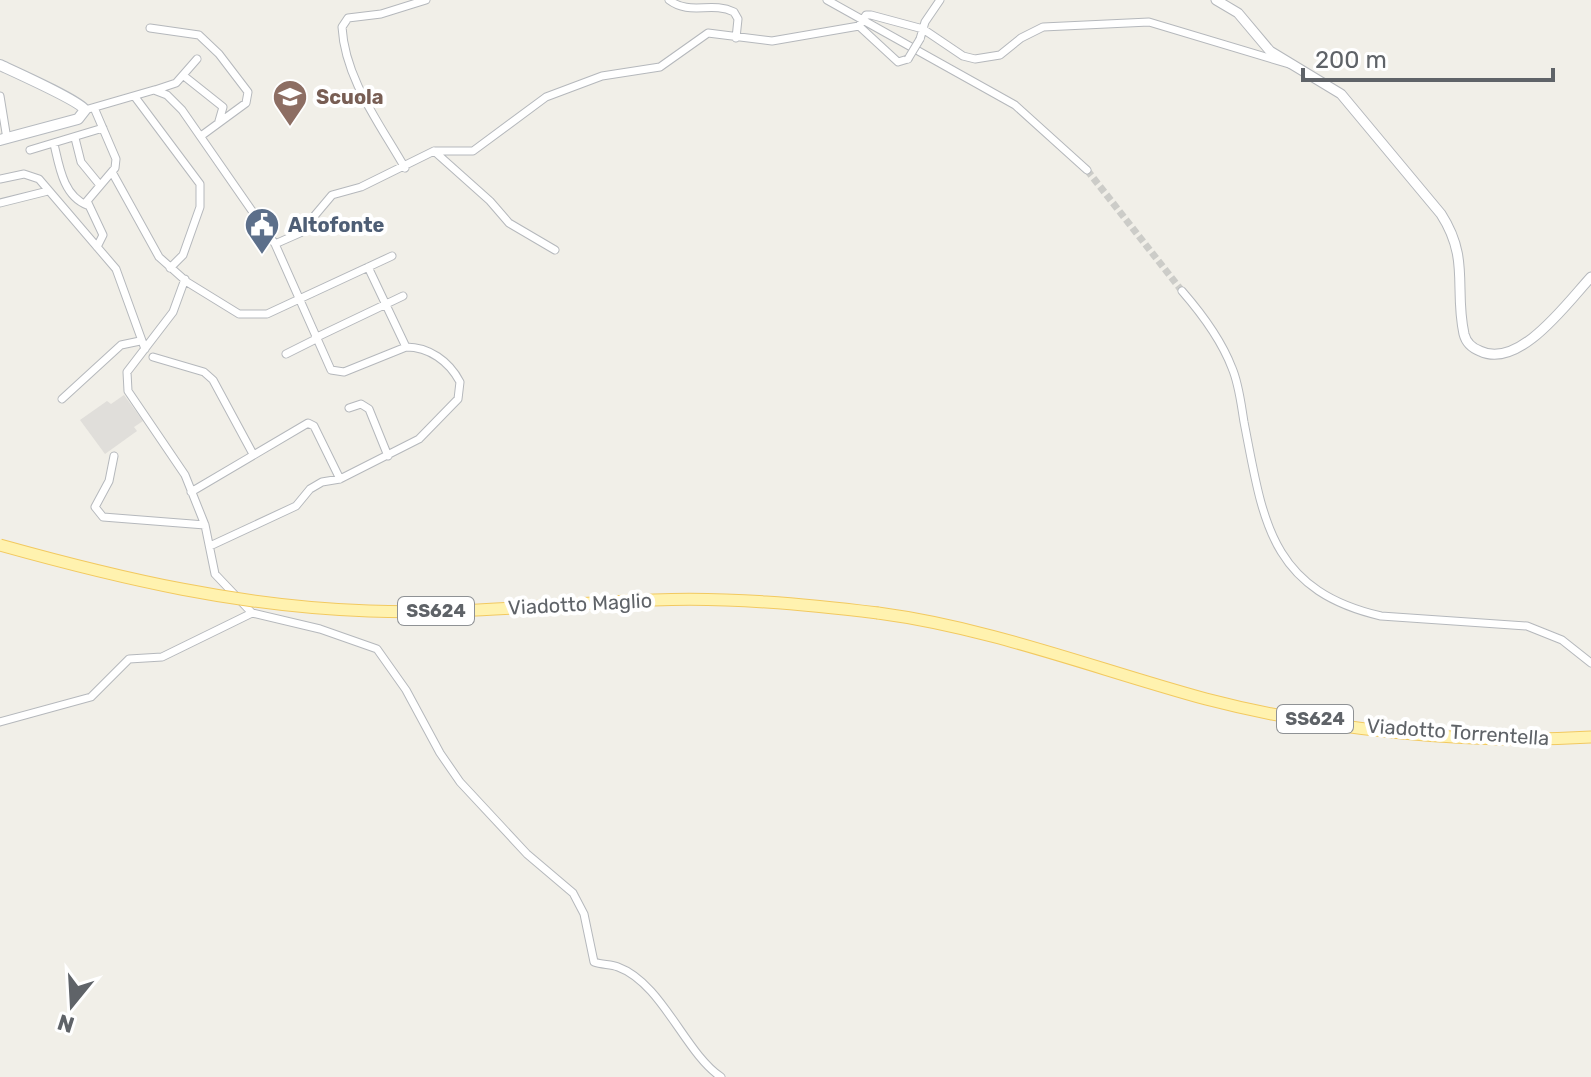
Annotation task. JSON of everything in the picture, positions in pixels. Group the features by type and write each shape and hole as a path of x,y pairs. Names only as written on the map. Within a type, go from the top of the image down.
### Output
{"main road":[{"path":"0,65 90,110 78,119 3,139"},
{"name":"Viadotto Maglio","path":"0,545 162,587 289,608 440,611 657,600 735,600 878,613 966,628 1047,651"},
{"name":"Viadotto Torrentella","path":"1047,651 1156,685 1270,713 1409,732 1535,741 1591,737"}],"street":[{"path":"405,168 357,84 345,53 342,27 348,18 381,14 426,0"},
{"path":"669,0 687,9 710,6 734,12 738,19 736,38"},
{"path":"827,0 861,23 1015,105 1087,170"},
{"path":"861,23 898,62 908,59 940,0"},
{"path":"1216,0 1238,13 1270,51 1341,94 1358,111 1454,235 1460,266 1464,336 1471,347 1497,356 1513,353 1591,277"},
{"path":"275,244 300,233 332,195 405,168 434,151 473,151 546,97 602,76 660,67 702,35 780,41 861,23 871,15 923,29 975,59 1000,55 1021,38 1043,27 1149,22 1289,64"},
{"path":"150,28 199,35 219,54 248,92 248,101 201,136"},
{"path":"87,205 99,184 112,172 116,155 90,110 176,83 197,59"},
{"path":"184,76 223,107 218,123"},
{"path":"154,90 167,95 201,136 275,244 328,367 344,372 406,347 427,350 447,365 460,382 460,392 428,432 340,479 322,482 310,489 296,506 210,546"},
{"path":"0,96 3,139"},
{"path":"135,97 200,184 200,207 183,255 170,268"},
{"path":"30,150 103,128"},
{"path":"75,138 81,162 99,184"},
{"path":"54,144 65,183 79,202 87,205 103,235 97,247"},
{"path":"434,151 490,201 509,223 555,250"},
{"path":"112,172 159,257 185,279 239,314 260,316 392,256"},
{"path":"0,179 33,175 48,191 116,269 140,341 147,353 204,372 213,380 253,454"},
{"path":"0,203 48,191"},
{"path":"368,267 406,347"},
{"path":"185,279 173,312 147,353 127,372 128,391 185,475 205,525 215,574 252,613 320,629 377,649 406,690 440,753 460,782 527,854 573,893 584,914 594,962 617,966 632,974 677,1021 721,1077"},
{"path":"1182,291 1213,330 1233,370 1262,507 1276,548 1300,578 1356,610 1381,616 1544,630 1591,663"},
{"path":"286,354 403,296"},
{"path":"62,399 121,345 140,341"},
{"path":"349,408 361,404 369,409 388,456"},
{"path":"191,492 311,423 340,479"},
{"path":"114,456 109,481 95,507 97,513 103,517 205,525"},
{"path":"0,722 91,697 129,659 162,657 252,613"}],"shaded area":[{"path":"124,395 143,421 134,427 137,431 105,454 80,420 107,401 111,404"}],"tunnel":[{"path":"1087,170 1182,291"}],"place":[{"name":"Scuola","path":"290,128"},
{"name":"Altofonte","path":"262,256"}]}
